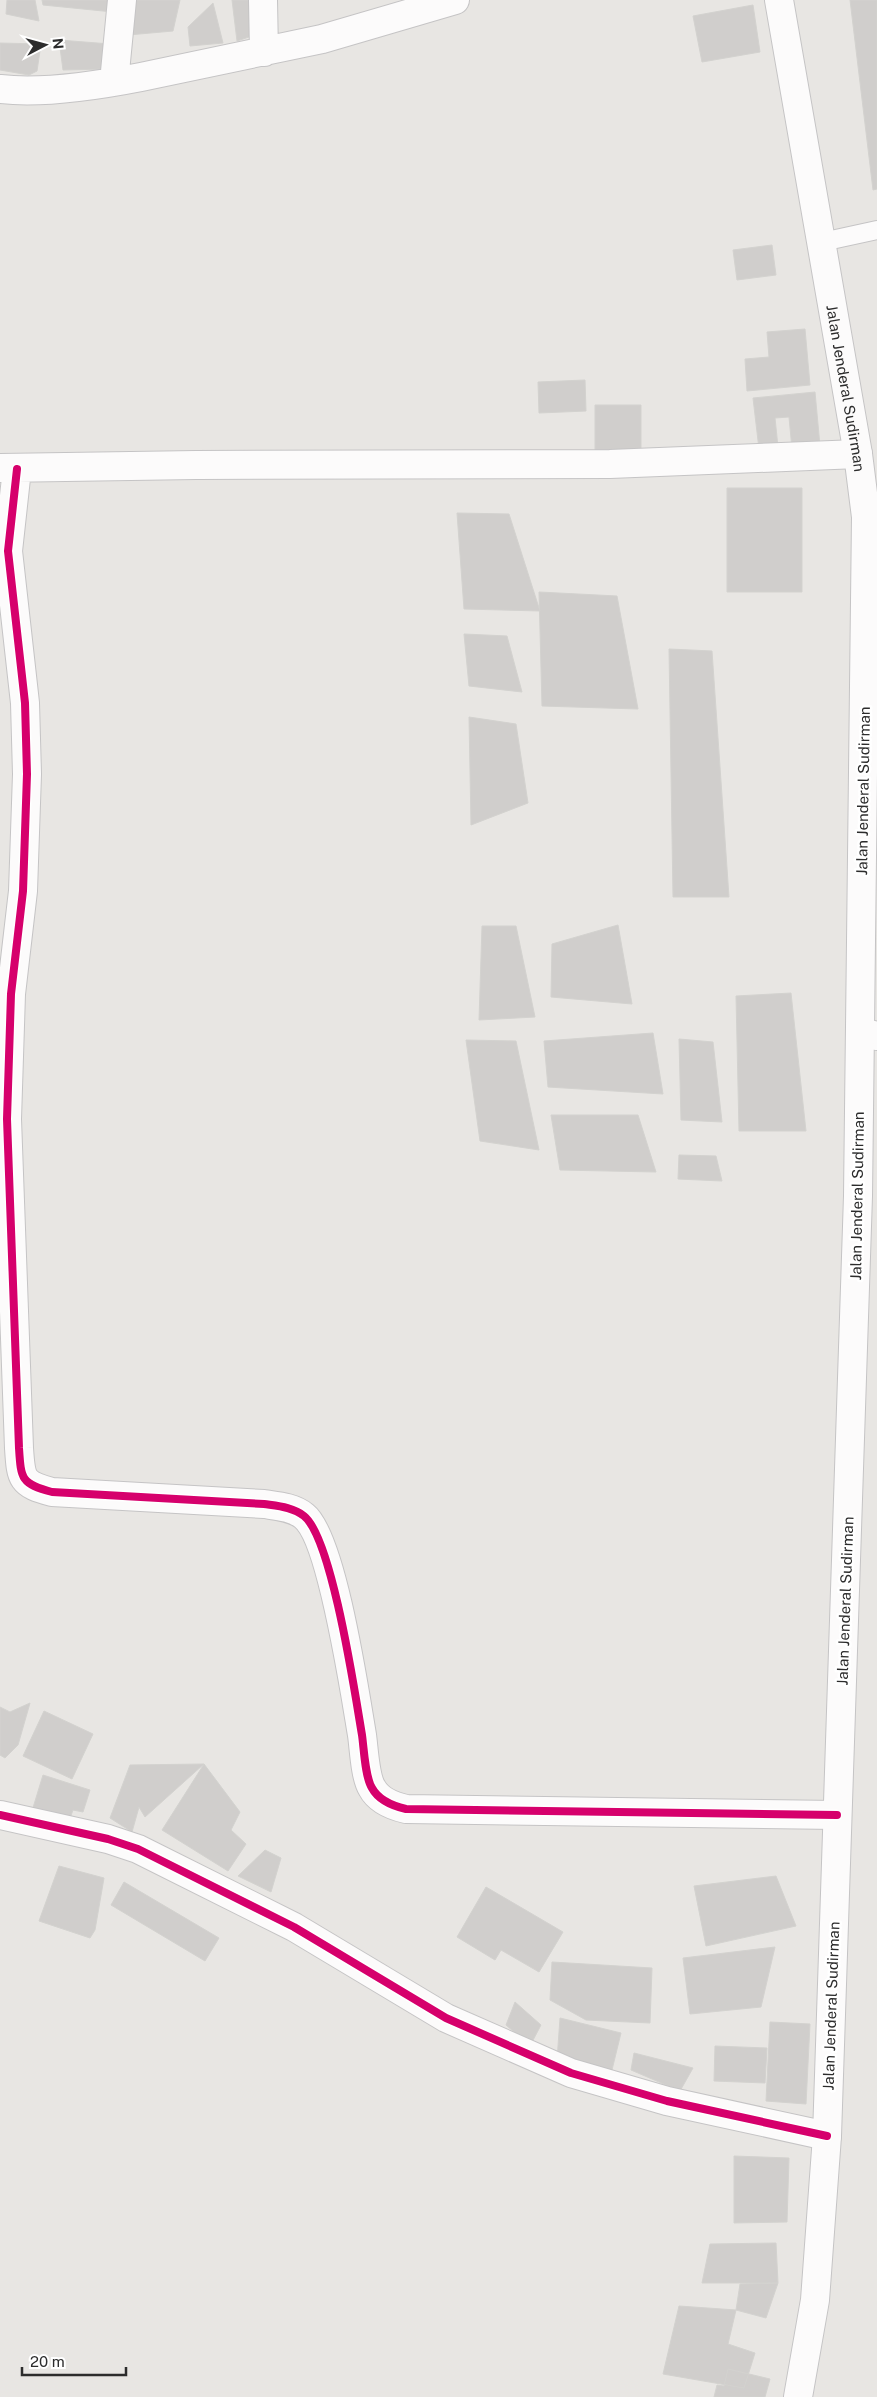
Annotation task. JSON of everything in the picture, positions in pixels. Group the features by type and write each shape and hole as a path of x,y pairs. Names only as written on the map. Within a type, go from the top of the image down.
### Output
{"street":[{"path":"114,82 122,0"},
{"path":"263,0 264,52"},
{"path":"0,89 41,89 114,82 322,39 401,8 455,0"},
{"name":"Jalan Jenderal Sudirman","path":"780,0 858,454 871,572 871,1034 858,1196 827,2136 815,2300 798,2397"},
{"path":"837,1815 406,1809 396,1806 380,1798 370,1786 330,1570 320,1542 305,1516 289,1508 264,1504 52,1492 32,1487 24,1478 19,1448 7,1119 12,994 23,891 27,774 25,703 8,551 8,469 196,464 610,464 858,454"},
{"path":"0,1815 108,1839 138,1849 294,1927 446,2018 572,2073 667,2101 827,2136"}],"lane":[{"path":"822,242 877,230"}],"building":[{"path":"7,0 35,0 39,21 6,14"},
{"path":"42,0 116,0 113,12 43,5"},
{"path":"136,0 180,0 173,31 128,35"},
{"path":"232,0 258,0 255,35 237,41"},
{"path":"850,0 877,0 877,189 873,190"},
{"path":"213,3 223,43 190,46 188,27"},
{"path":"753,5 760,52 702,62 693,16"},
{"path":"59,40 110,44 104,69 63,70"},
{"path":"0,43 41,44 37,71 29,75 0,70"},
{"path":"772,245 776,275 737,280 733,250"},
{"path":"805,329 810,385 747,391 745,359 769,357 767,332"},
{"path":"585,380 586,411 539,413 538,382"},
{"path":"815,392 820,446 792,449 789,417 775,418 778,447 759,449 753,398"},
{"path":"595,405 641,405 641,451 595,451"},
{"path":"727,488 802,488 802,592 727,592"},
{"path":"457,513 509,514 540,611 464,609"},
{"path":"539,592 617,596 638,709 542,706"},
{"path":"464,634 507,636 522,692 469,686"},
{"path":"669,649 712,651 729,897 673,897"},
{"path":"469,717 516,724 528,803 471,825"},
{"path":"618,925 632,1004 551,997 552,944"},
{"path":"482,926 516,926 535,1017 479,1020"},
{"path":"791,993 806,1131 739,1131 736,996"},
{"path":"653,1033 663,1094 548,1087 544,1041"},
{"path":"679,1039 713,1042 722,1122 681,1120"},
{"path":"466,1040 516,1041 539,1150 480,1141"},
{"path":"551,1115 638,1115 656,1172 560,1170"},
{"path":"679,1155 716,1156 722,1181 678,1179"},
{"path":"30,1703 18,1745 5,1758 0,1755 0,1707 10,1712"},
{"path":"44,1711 93,1734 72,1779 23,1756"},
{"path":"204,1764 145,1817 139,1807 132,1832 110,1818 130,1765"},
{"path":"204,1764 240,1812 231,1830 246,1844 228,1871 162,1830"},
{"path":"43,1775 90,1790 83,1812 73,1810 69,1821 32,1811"},
{"path":"265,1850 281,1858 271,1892 238,1876"},
{"path":"59,1866 104,1878 95,1930 90,1938 39,1921"},
{"path":"776,1876 796,1926 706,1946 694,1886"},
{"path":"124,1882 219,1938 205,1961 111,1905"},
{"path":"486,1887 563,1932 539,1972 501,1950 495,1960 457,1937"},
{"path":"775,1947 761,2007 690,2014 683,1958"},
{"path":"552,1962 652,1968 650,2023 586,2020 550,2000"},
{"path":"515,2002 541,2025 530,2046 506,2025"},
{"path":"560,2018 621,2033 610,2078 557,2060"},
{"path":"770,2022 810,2024 806,2104 766,2101"},
{"path":"715,2046 767,2048 765,2083 714,2081"},
{"path":"634,2053 693,2068 680,2091 631,2070"},
{"path":"734,2156 789,2158 787,2222 734,2223"},
{"path":"776,2243 778,2283 702,2283 710,2244"},
{"path":"778,2283 766,2318 736,2310 740,2284"},
{"path":"679,2306 736,2310 728,2344 755,2353 744,2388 663,2374"},
{"path":"728,2369 770,2379 765,2397 714,2397 717,2385 724,2386"}],"cycle path":[{"path":"17,469 8,551 25,703 27,774 23,891 11,994 7,1119 19,1448 22,1473 25,1479 34,1486 52,1492 264,1504 290,1509 304,1516 314,1530 333,1584 348,1653 368,1777 375,1793 382,1800 391,1804 406,1809 837,1815"},
{"path":"0,1815 108,1839 138,1849 294,1927 446,2018 571,2073 667,2101 827,2136"}]}
